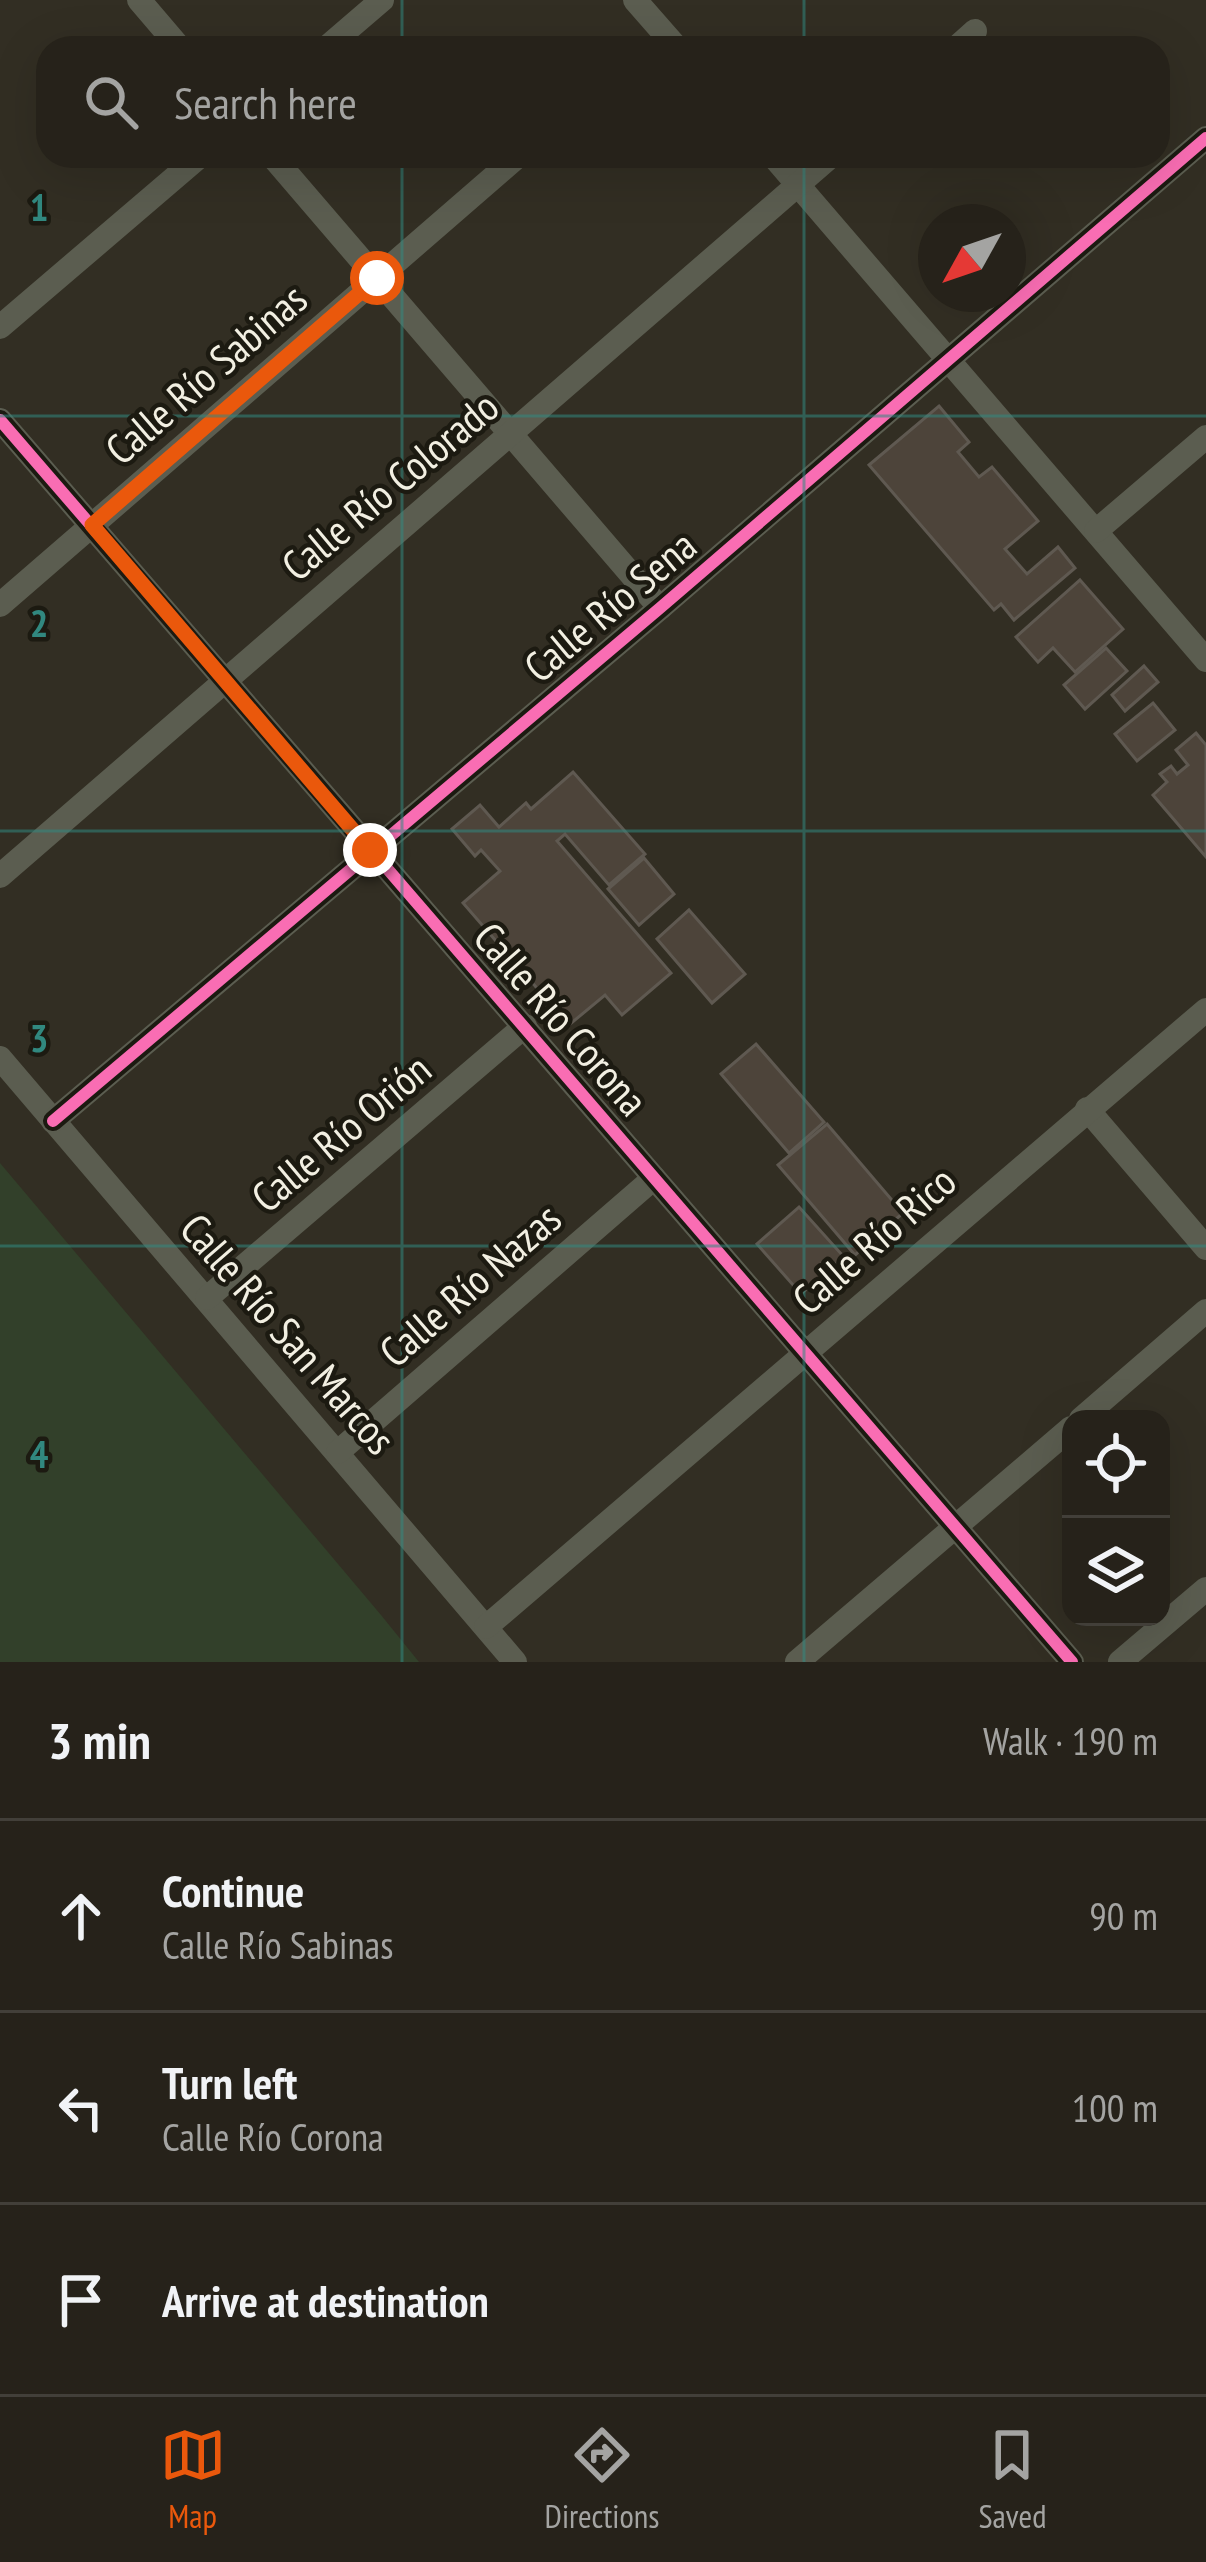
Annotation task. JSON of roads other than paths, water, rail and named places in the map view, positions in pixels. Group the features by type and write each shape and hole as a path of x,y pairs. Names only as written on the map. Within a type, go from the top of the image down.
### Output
{"street":[{"path":"139,0 170,36"},
{"path":"340,36 382,0"},
{"path":"634,0 657,36"},
{"name":"Calle Río Sena","path":"53,1121 1206,138"},
{"path":"0,327 186,168"},
{"path":"282,168 660,608"},
{"name":"Calle Río Sabinas","path":"0,604 504,168"},
{"path":"784,168 1206,660"},
{"name":"Calle Río Colorado","path":"0,876 817,168"},
{"name":"Calle Río Corona","path":"0,420 1072,1662"},
{"path":"1096,531 1206,437"},
{"name":"Calle Río Rico","path":"486,1627 1206,1010"},
{"name":"Calle Río Orión","path":"207,1298 525,1027"},
{"name":"Calle Río San Marcos","path":"0,1058 515,1662"},
{"path":"1087,1109 1206,1248"},
{"name":"Calle Río Nazas","path":"338,1452 654,1178"},
{"path":"1092,1410 1206,1312"},
{"path":"797,1662 1062,1436"},
{"path":"1120,1662 1206,1589"}]}
